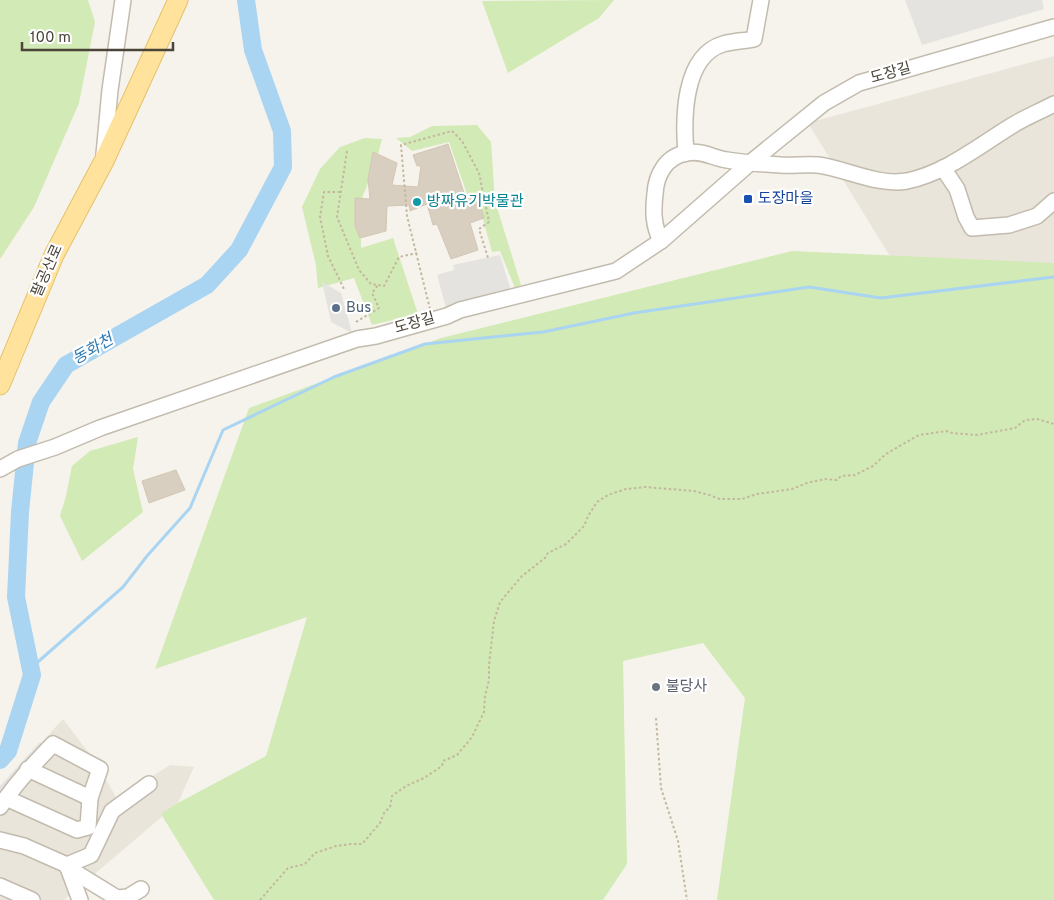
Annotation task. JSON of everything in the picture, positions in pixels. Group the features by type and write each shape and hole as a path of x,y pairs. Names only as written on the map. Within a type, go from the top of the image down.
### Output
{"main road":[{"name":"팔공산로","path":"0,385 54,255 104,161 178,0"}],"street":[{"name":"팔공산로","path":"104,161 110,90 123,0"},
{"path":"686,152 688,90 694,71 709,52 722,44 754,39 761,0"},
{"name":"도장길","path":"0,469 18,459 55,447 100,428 356,340 447,316 460,310 616,271 661,241 750,163 824,102 859,83 1054,27"},
{"path":"661,241 655,229 653,212 655,184 661,168 686,152 701,152 725,160 750,163 818,165 893,183 943,168 1016,123 1054,104"},
{"path":"943,168 956,189 972,228 1010,225 1037,216 1054,200"},
{"path":"0,456 18,459"},
{"path":"53,744 100,769 90,798 88,828 77,830 3,803 28,769 53,744"},
{"path":"28,769 90,798"},
{"path":"68,866 91,855 112,811 150,784"},
{"path":"0,840 24,846 68,866 116,898 128,897 141,889"},
{"path":"68,866 80,900"},
{"path":"2,891 32,900"}],"path":[{"path":"432,319 407,216 401,145 452,131 462,141 479,173 488,222 479,229 488,258"},
{"path":"347,151 337,217 359,270 371,284 384,286 399,257 417,253"},
{"path":"341,192 324,192 320,218 328,256 345,291"},
{"path":"356,322 379,308 372,293 378,285"},
{"path":"260,900 288,868 305,864 314,853 336,846 362,844 380,824 384,813 390,807 392,796 442,766 443,761 457,754 462,749 472,737 484,712 494,621 500,602 522,576 545,558 548,553 566,544 584,526 597,502 608,495 626,489 645,487 668,488 708,495 720,500 742,499 757,494 792,489 825,478 838,480 841,476 855,474 873,466 886,454 919,435 947,431 977,435 1015,428 1025,420 1038,419 1054,424"},
{"path":"656,718 661,788 678,841 687,900"}],"shaded area":[{"path":"905,0 1042,0 1044,9 922,45"},
{"name":"도장마을","path":"1054,56 1054,268 920,305 808,123"},
{"path":"500,255 511,291 446,308 437,275 454,270 453,265"},
{"name":"Bus","path":"322,282 341,293 352,333 331,322"},
{"path":"63,719 98,765 117,799 170,765 194,767 178,803 64,900 0,900 0,788"},
{"path":"40,742 45,745 0,798 0,786"}],"green space":[{"path":"0,0 88,0 95,22 79,103 34,207 0,259"},
{"path":"614,0 599,18 508,73 482,1"},
{"path":"477,125 491,142 495,201 521,285 515,288 500,251 492,252 477,197 467,194 449,142 412,151 396,138 410,137 432,126"},
{"path":"365,138 382,139 375,166 360,203 361,248 393,238 418,314 372,325 354,278 318,288 316,265 302,207 320,169 340,147"},
{"path":"792,251 1054,263 1054,900 717,900 745,698 703,643 623,661 627,864 603,900 214,900 161,814 176,804 266,756 307,617 155,669 249,408 441,338"},
{"path":"138,437 133,469 143,512 82,561 60,516 72,466 90,451"}],"building":[{"name":"방짜유기박물관","path":"448,144 466,199 477,196 484,218 470,223 478,250 451,259 437,224 433,225 427,204 410,211 409,205 387,206 386,231 360,238 355,226 355,198 370,199 368,179 373,152 397,163 392,185 418,187 421,166 417,166 413,155"},
{"path":"176,470 185,490 149,503 142,481"}],"waterway":[{"name":"동화천","path":"0,760 8,751 32,675 16,597 20,512 27,443 41,402 66,365 207,285 239,250 283,167 282,131 253,50 246,0"},
{"path":"31,668 123,587 147,556 190,508 223,430 334,377 425,344 543,332 634,313 809,287 881,298 1054,277"}],"place":[{"name":"도장마을","path":"748,199"},
{"name":"방짜유기박물관","path":"417,202"},
{"name":"Bus","path":"336,308"},
{"name":"불당사","path":"656,687"}]}
